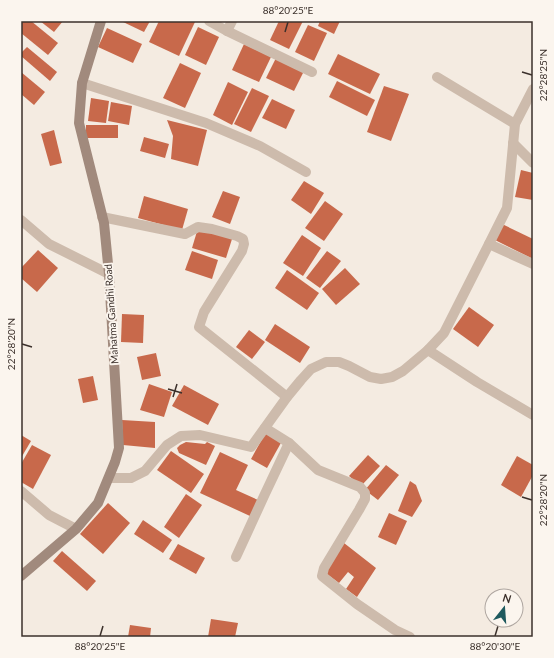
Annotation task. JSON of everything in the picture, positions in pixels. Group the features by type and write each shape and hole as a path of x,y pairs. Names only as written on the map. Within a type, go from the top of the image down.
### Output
{"main road":[{"name":"Mahatma Gandhi Road","path":"21,576 76,529 98,503 116,462 119,448 110,274 104,223 79,123 82,83 101,21"}],"street":[{"path":"209,21 312,72"},
{"path":"227,31 232,21"},
{"path":"437,77 515,124"},
{"path":"82,83 206,123 260,146 306,172"},
{"path":"109,478 131,478 145,471 167,445 181,436 200,435 251,447 301,380 311,369 326,362 339,362 370,377 381,379 398,374 428,350 444,333 507,208 515,124 533,89"},
{"path":"513,142 533,163"},
{"path":"102,217 185,234 198,226 227,233 242,239 244,244 242,251 204,312 199,327 288,397"},
{"path":"21,220 49,244 110,274"},
{"path":"489,244 533,264"},
{"path":"428,350 477,382 533,415"},
{"path":"265,428 289,443 318,470 360,487 365,493 365,499 324,568 322,576 357,604 395,630 410,637"},
{"path":"236,557 289,443"},
{"path":"21,491 49,515 76,529"}],"building":[{"path":"21,21 31,21 58,43 48,55 21,33"},
{"path":"40,21 63,21 54,32"},
{"path":"121,21 150,21 144,32"},
{"path":"159,21 195,22 179,56 149,42"},
{"path":"279,21 303,21 289,49 270,40"},
{"path":"320,21 340,21 334,34 318,26"},
{"path":"308,25 327,33 314,61 295,52"},
{"path":"198,27 219,37 206,65 185,55"},
{"path":"107,28 142,44 133,63 98,47"},
{"path":"244,44 271,57 259,82 232,70"},
{"path":"27,47 57,72 50,81 21,56 21,53"},
{"path":"338,54 380,74 370,94 328,74"},
{"path":"276,58 304,71 294,91 266,78"},
{"path":"180,63 201,73 185,108 163,98"},
{"path":"21,72 45,92 34,105 21,94"},
{"path":"337,81 375,100 367,116 329,97"},
{"path":"228,82 248,92 232,125 213,115"},
{"path":"384,86 409,94 391,141 367,132"},
{"path":"252,88 269,96 251,132 234,124"},
{"path":"91,98 109,101 106,123 88,121"},
{"path":"272,99 295,110 286,129 262,118"},
{"path":"111,102 132,106 129,125 108,121"},
{"path":"167,120 207,130 198,166 171,159 173,136"},
{"path":"86,125 118,125 118,138 86,138"},
{"path":"54,130 62,163 50,166 41,134"},
{"path":"144,137 169,144 165,158 140,151"},
{"path":"521,170 533,173 533,200 515,197"},
{"path":"304,181 324,193 311,214 291,200"},
{"path":"223,191 240,197 230,224 212,217"},
{"path":"144,196 188,209 182,230 138,218"},
{"path":"325,201 343,214 324,241 305,228"},
{"path":"502,224 533,239 533,259 495,240"},
{"path":"198,228 232,239 226,258 192,248"},
{"path":"302,235 321,248 303,276 283,263"},
{"path":"38,250 58,268 37,292 21,278 21,268"},
{"path":"192,251 218,260 212,279 185,270"},
{"path":"327,251 341,261 320,288 306,278"},
{"path":"345,268 360,284 336,305 322,289"},
{"path":"287,270 319,293 307,310 275,288"},
{"path":"469,307 494,325 478,347 453,329"},
{"path":"122,314 144,315 143,343 121,342"},
{"path":"275,324 310,347 300,363 265,340"},
{"path":"249,330 265,342 252,359 236,347"},
{"path":"156,353 161,376 142,380 137,357"},
{"path":"93,376 98,400 83,403 78,379"},
{"path":"149,384 172,392 164,417 140,410"},
{"path":"184,385 219,404 208,425 172,406"},
{"path":"122,420 155,422 155,448 123,445"},
{"path":"266,432 282,441 267,468 251,459"},
{"path":"21,435 31,441 21,458"},
{"path":"186,442 205,444 207,442 215,446 206,465 179,453 177,448"},
{"path":"32,445 51,455 33,489 21,482 21,464"},
{"path":"171,451 204,474 191,493 157,470"},
{"path":"220,452 248,465 236,490 258,500 250,516 200,493"},
{"path":"368,455 380,466 361,486 349,476"},
{"path":"517,456 533,465 533,475 521,497 501,485"},
{"path":"386,465 399,475 378,500 365,490"},
{"path":"410,481 416,485 422,501 412,517 398,511"},
{"path":"186,494 202,505 179,538 164,527"},
{"path":"108,503 130,523 103,554 80,534"},
{"path":"389,513 407,521 396,545 378,537"},
{"path":"143,520 172,540 163,553 134,534"},
{"path":"344,543 376,568 357,597 346,589 354,577 348,572 339,583 324,572"},
{"path":"178,544 205,558 196,574 169,559"},
{"path":"62,551 96,581 87,591 53,561"},
{"path":"211,619 238,623 235,637 208,637"},
{"path":"130,625 151,628 150,637 128,637"}]}
